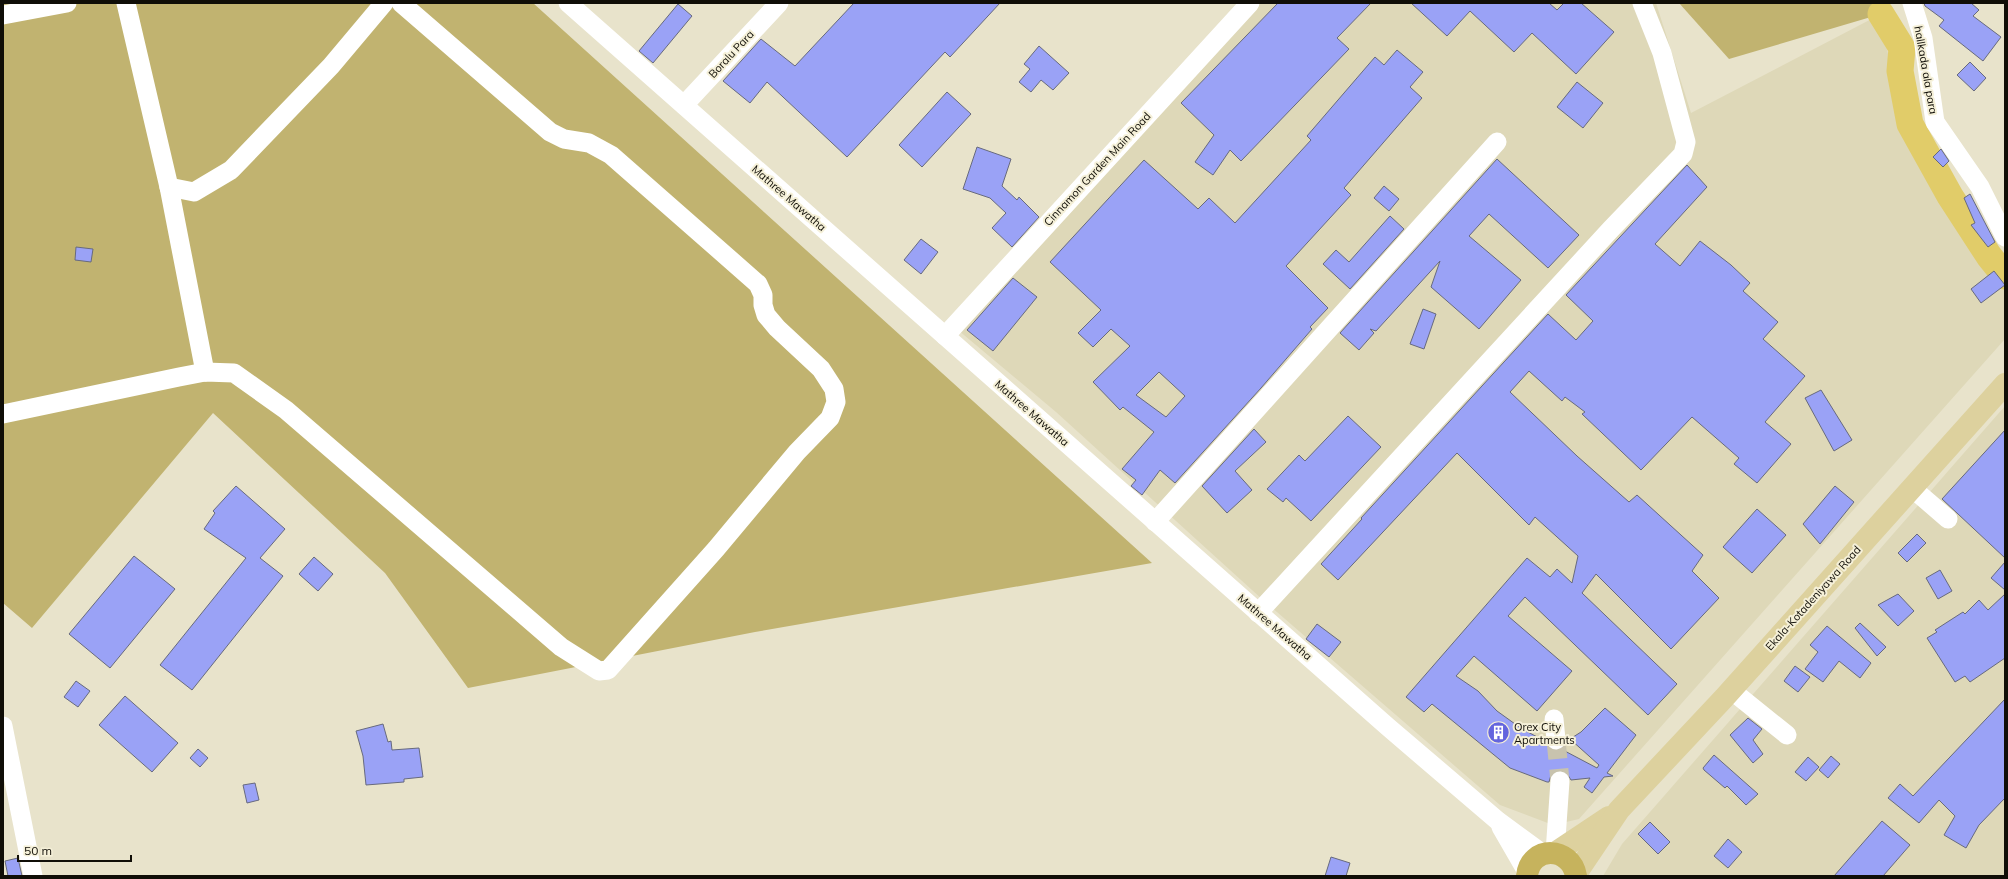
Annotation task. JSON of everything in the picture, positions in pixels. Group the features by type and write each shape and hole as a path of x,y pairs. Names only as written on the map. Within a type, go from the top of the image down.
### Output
{"highway":[{"path":"1527,874 1533,861 1549,853 1567,858 1574,868 1576,875"}],"main road":[{"name":"Ekala-Kotadeniyawa Road","path":"1576,875 1619,810 1731,690 2005,384"},
{"name":"Ekala-Kotadeniyawa Road","path":"1549,853 1619,810"}],"street":[{"path":"3,15 67,3"},
{"path":"126,3 169,187 205,372"},
{"path":"169,187 194,192 232,170 331,66 384,3"},
{"path":"3,414 205,372 234,373 286,410 561,647 599,671 608,670 716,549 797,452 830,418 836,402 834,389 821,369 777,328 766,315 763,305 763,296 758,284 611,154 589,143 564,139 550,132 401,3"},
{"name":"Mathree Mawatha","path":"568,3 1388,727 1498,821 1549,853"},
{"name":"Boralu Para","path":"684,105 779,3"},
{"name":"Cinnamon Garden Main Road","path":"945,336 1250,3"},
{"path":"1258,612 1611,229 1683,154 1686,142 1662,52 1642,3"},
{"name":"hallkada ala para","path":"1912,3 1923,38 1935,122 1980,187 2005,237"},
{"path":"1155,522 1497,142"},
{"path":"1912,488 1948,519"},
{"path":"1731,690 1787,734"},
{"path":"1554,719 1556,740"},
{"path":"3,726 33,876"},
{"path":"1549,853 1560,781"},
{"path":"1498,821 1527,874"}],"shaded area":[{"path":"3,3 533,3 1152,563 755,632 468,688 385,573 213,413 32,628 3,603"},
{"path":"1260,3 1656,3 1691,113 1881,14 1901,128 1983,257 2005,283 2005,339 1579,819 1553,825 1500,805 1263,600 1056,412 958,330"},
{"path":"1679,3 1876,3 1881,14 1729,59"},
{"path":"2005,406 2005,876 1603,876 1622,844"}],"building":[{"path":"854,3 1000,3 950,57 945,52 847,157 767,82 750,103 723,81 761,39 795,66"},
{"path":"1278,3 1371,3 1337,38 1349,49 1241,161 1230,150 1213,175 1195,162 1214,135 1181,103"},
{"path":"1411,3 1549,3 1557,10 1564,3 1581,3 1614,32 1576,74 1532,33 1514,52 1470,11 1447,36"},
{"path":"1924,3 1971,3 1979,10 1973,16 2001,37 1983,61 1939,26 1944,20 1925,6"},
{"path":"678,4 692,16 653,63 639,51"},
{"path":"1039,46 1069,73 1053,90 1041,80 1031,92 1019,82 1030,69 1024,64"},
{"path":"1397,50 1423,72 1410,87 1422,98 1344,188 1351,195 1286,266 1328,308 1310,327 1312,329 1261,388 1175,483 1160,470 1142,495 1131,486 1136,480 1122,469 1154,432 1123,407 1120,410 1093,382 1130,346 1111,329 1093,347 1078,333 1101,310 1050,262 1144,160 1198,209 1209,198 1235,223 1311,140 1307,136 1375,57 1384,65","holes":["1159,372 1185,396 1166,417 1136,395"]},
{"path":"1970,62 1986,78 1974,91 1957,75"},
{"path":"1577,82 1603,103 1583,128 1557,107"},
{"path":"947,92 971,114 922,167 899,145"},
{"path":"977,147 1011,159 1002,186 1017,200 1019,197 1039,217 1012,247 992,228 1006,213 990,198 963,189"},
{"path":"1941,149 1949,161 1943,167 1933,157"},
{"path":"1497,159 1579,235 1548,268 1489,214 1469,236 1521,280 1479,329 1431,287 1440,261 1376,331 1370,329 1374,333 1359,350 1340,333"},
{"path":"1687,165 1707,187 1655,244 1680,266 1700,241 1731,265 1750,283 1743,291 1778,322 1763,339 1805,376 1765,422 1791,444 1757,483 1734,464 1739,458 1692,417 1641,470 1582,414 1585,412 1565,397 1562,401 1529,371 1510,392 1577,456 1629,502 1637,495 1703,555 1692,571 1719,598 1671,649 1596,574 1582,593 1677,684 1648,715 1525,597 1508,616 1572,671 1537,711 1474,656 1456,676 1478,691 1497,711 1522,729 1545,741 1551,750 1561,749 1597,768 1599,765 1570,739 1581,732 1605,708 1636,735 1607,773 1613,776 1604,777 1592,793 1584,787 1590,778 1571,780 1566,772 1560,770 1551,775 1549,782 1547,782 1510,768 1432,704 1424,712 1406,697 1527,558 1550,577 1557,569 1572,583 1578,556 1535,517 1529,525 1457,453 1338,580 1321,564 1362,519 1361,518 1548,314 1576,340 1593,321 1566,295"},
{"path":"1384,186 1399,199 1389,211 1374,198"},
{"path":"1970,194 1995,242 1988,247 1971,225 1975,223 1964,198"},
{"path":"1390,216 1404,229 1350,289 1323,264 1336,250 1349,262"},
{"path":"921,239 938,252 921,274 904,260"},
{"path":"76,247 93,249 91,262 75,260"},
{"path":"1994,271 2005,285 1981,303 1971,289"},
{"path":"1013,278 1037,297 993,351 967,330"},
{"path":"1423,309 1436,314 1424,349 1410,344"},
{"path":"1821,390 1852,440 1834,451 1805,398"},
{"path":"1348,416 1381,447 1311,521 1286,498 1283,502 1267,489 1299,455 1305,461"},
{"path":"1254,429 1266,442 1235,471 1252,490 1227,513 1202,486"},
{"path":"2005,430 2005,558 1942,499"},
{"path":"236,486 285,529 260,558 283,576 192,690 160,665 246,558 204,529 215,513 213,511"},
{"path":"1835,486 1854,502 1820,544 1803,524"},
{"path":"1757,509 1786,535 1752,573 1723,547"},
{"path":"1917,534 1926,543 1907,562 1898,553"},
{"path":"134,556 175,589 110,668 69,634"},
{"path":"314,557 333,574 318,591 299,574"},
{"path":"2005,562 2005,590 1991,578"},
{"path":"1940,570 1952,591 1938,599 1926,578"},
{"path":"1898,594 1914,611 1898,626 1878,605"},
{"path":"2005,594 2005,658 1970,682 1965,676 1955,682 1927,638 1937,632 1935,630 1963,612 1965,614 1979,600 1988,610"},
{"path":"1860,623 1886,647 1877,656 1855,628"},
{"path":"1317,624 1341,642 1329,657 1306,639"},
{"path":"1827,626 1871,663 1860,678 1839,661 1823,682 1805,669 1818,652 1810,645"},
{"path":"1795,666 1810,677 1798,692 1784,681"},
{"path":"76,681 90,691 78,707 64,697"},
{"path":"125,696 178,743 152,772 99,725"},
{"path":"2005,699 2005,798 1979,825 1966,848 1944,835 1955,816 1939,800 1919,823 1888,798 1900,784 1913,796"},
{"path":"1748,718 1762,729 1753,740 1763,754 1753,763 1730,735"},
{"path":"383,724 388,742 391,741 392,750 419,748 423,777 404,779 404,782 366,785 363,756 356,731"},
{"path":"198,749 208,758 200,767 190,758"},
{"path":"1714,755 1758,794 1746,805 1727,786 1725,788 1704,770 1703,768"},
{"path":"1831,756 1840,764 1828,778 1819,770"},
{"path":"1808,757 1819,767 1806,781 1795,772"},
{"path":"255,783 259,800 247,803 243,785"},
{"path":"1882,821 1910,845 1883,876 1834,876"},
{"path":"1650,822 1670,842 1658,854 1638,834"},
{"path":"1728,839 1742,852 1728,868 1714,856"},
{"path":"1331,857 1350,863 1346,876 1325,876"},
{"path":"18,858 22,876 8,876 5,861"}],"waterway":[{"path":"1881,14 1902,48 1900,71 1910,124 1950,196 1989,256 2005,276"}],"tunnel":[{"path":"1556,740 1560,781"}],"place":[{"name":"Orex City Apartments","path":"1499,733"}]}
